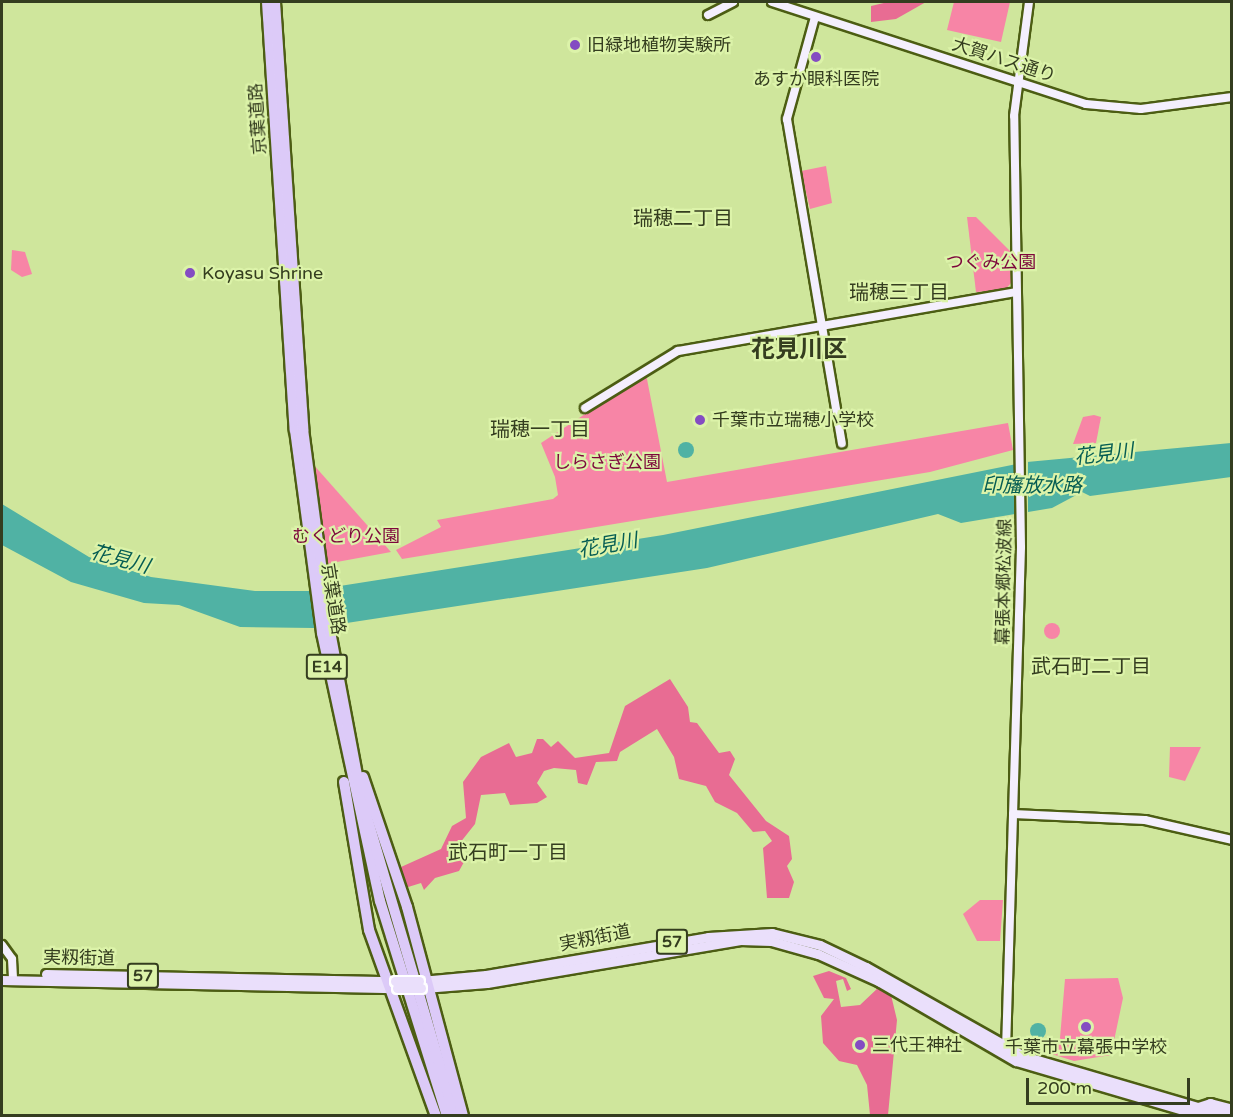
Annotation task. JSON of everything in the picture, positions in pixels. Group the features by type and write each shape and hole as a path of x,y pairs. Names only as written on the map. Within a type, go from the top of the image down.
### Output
{"highway":[{"name":"京葉道路","path":"267,2 299,430 331,662 384,899 447,1116"},
{"name":"京葉道路","path":"275,2 299,430"},
{"path":"331,662 364,777 401,889 425,984 464,1116"},
{"path":"331,662 365,909 436,1116"},
{"name":"京葉道路","path":"384,899 455,1116"}],"main road":[{"name":"実籾街道","path":"2,974 13,977 425,984 634,947 772,933 819,945 866,967 1006,1052 1199,1113 1228,1116"},
{"name":"実籾街道","path":"2,980 13,977"},
{"name":"57","path":"1199,1113 1210,1103 1232,1109"}],"street":[{"path":"708,15 733,2"},
{"name":"大賀ハス通り","path":"772,2 1109,109 1232,98"},
{"name":"幕張本郷松波線","path":"1006,1052 1022,525 1016,292 1016,80 1029,2"},
{"path":"816,17 787,118 842,443"},
{"path":"585,408 678,351 1016,292"},
{"path":"1013,814 1145,820 1232,840"},
{"path":"2,945 11,955 13,977"}],"green space":[{"path":"954,2 1010,2 1001,42 947,30"},
{"path":"826,166 832,203 810,209 801,171"},
{"name":"つぐみ公園","path":"967,217 976,217 1010,251 1011,283 1005,290 976,292"},
{"path":"12,250 25,252 32,274 22,277 11,270"},
{"name":"しらさぎ公園","path":"646,374 667,482 1008,423 1013,450 930,472 402,559 396,550 441,527 437,520 553,499 558,495 555,477 541,443"},
{"path":"1094,415 1101,417 1096,443 1073,444 1083,417"},
{"name":"むくどり公園","path":"312,463 391,552 326,564"},
{"path":"1052,623 1058,625 1060,631 1058,637 1052,639 1046,637 1044,631 1046,625"},
{"path":"1170,747 1201,747 1185,781 1169,777"},
{"path":"980,900 1003,900 1000,941 977,941 963,914"},
{"path":"1118,978 1123,998 1111,1055 1074,1061 1039,1050 1060,1038 1065,979"}],"shaded area":[{"path":"888,2 926,2 896,19 871,22 871,6"},
{"path":"670,679 688,707 690,722 697,723 719,753 730,751 735,759 729,775 766,821 789,836 792,859 787,866 794,882 789,898 767,898 763,848 772,841 765,831 753,832 737,813 715,802 706,786 679,779 674,757 657,729 620,752 617,761 596,762 587,785 578,783 576,770 554,768 544,771 537,783 547,797 537,803 510,805 505,793 481,795 475,824 452,853 464,862 459,871 435,878 424,890 421,883 405,888 401,867 441,849 452,826 466,818 463,782 481,757 509,743 516,757 532,753 537,739 543,739 551,747 558,741 575,758 609,753 625,706"},
{"path":"829,971 846,978 851,989 847,991 843,979 836,981 841,1007 860,1005 879,987 891,995 897,1020 888,1115 870,1115 867,1085 857,1065 839,1061 823,1043 821,1016 834,999 824,998 813,976"}],"water":[{"path":"683,442 689,442 694,450 692,456 683,458 678,453 678,447"},
{"name":"印旛放水路","path":"1231,443 1231,477 1090,496 1082,492 1052,508 961,523 938,514 707,568 314,628 240,627 179,605 144,603 71,582 2,545 2,504 89,557 151,577 255,591 308,591 663,535 1027,462"},
{"path":"1035,1023 1041,1023 1046,1031 1044,1037 1035,1039 1030,1034 1030,1028"}],"pier":[{"path":"1028,459 1028,514 1014,516 1014,462"}],"place":[{"name":"旧緑地植物実験所","path":"575,45"},
{"name":"あすか眼科医院","path":"816,57"},
{"name":"Koyasu Shrine","path":"190,273"},
{"name":"千葉市立瑞穂小学校","path":"700,420"},
{"name":"千葉市立幕張中学校","path":"1086,1027"},
{"name":"三代王神社","path":"860,1045"}],"district":[{"name":"瑞穂二丁目","path":"683,219"},
{"name":"瑞穂三丁目","path":"899,293"},
{"name":"花見川区","path":"799,350"},
{"name":"瑞穂一丁目","path":"540,430"},
{"name":"武石町二丁目","path":"1091,667"},
{"name":"武石町一丁目","path":"508,853"}],"water label":[{"name":"花見川","path":"1104,455"},
{"name":"花見川","path":"608,546"},
{"name":"花見川","path":"120,560"}]}
